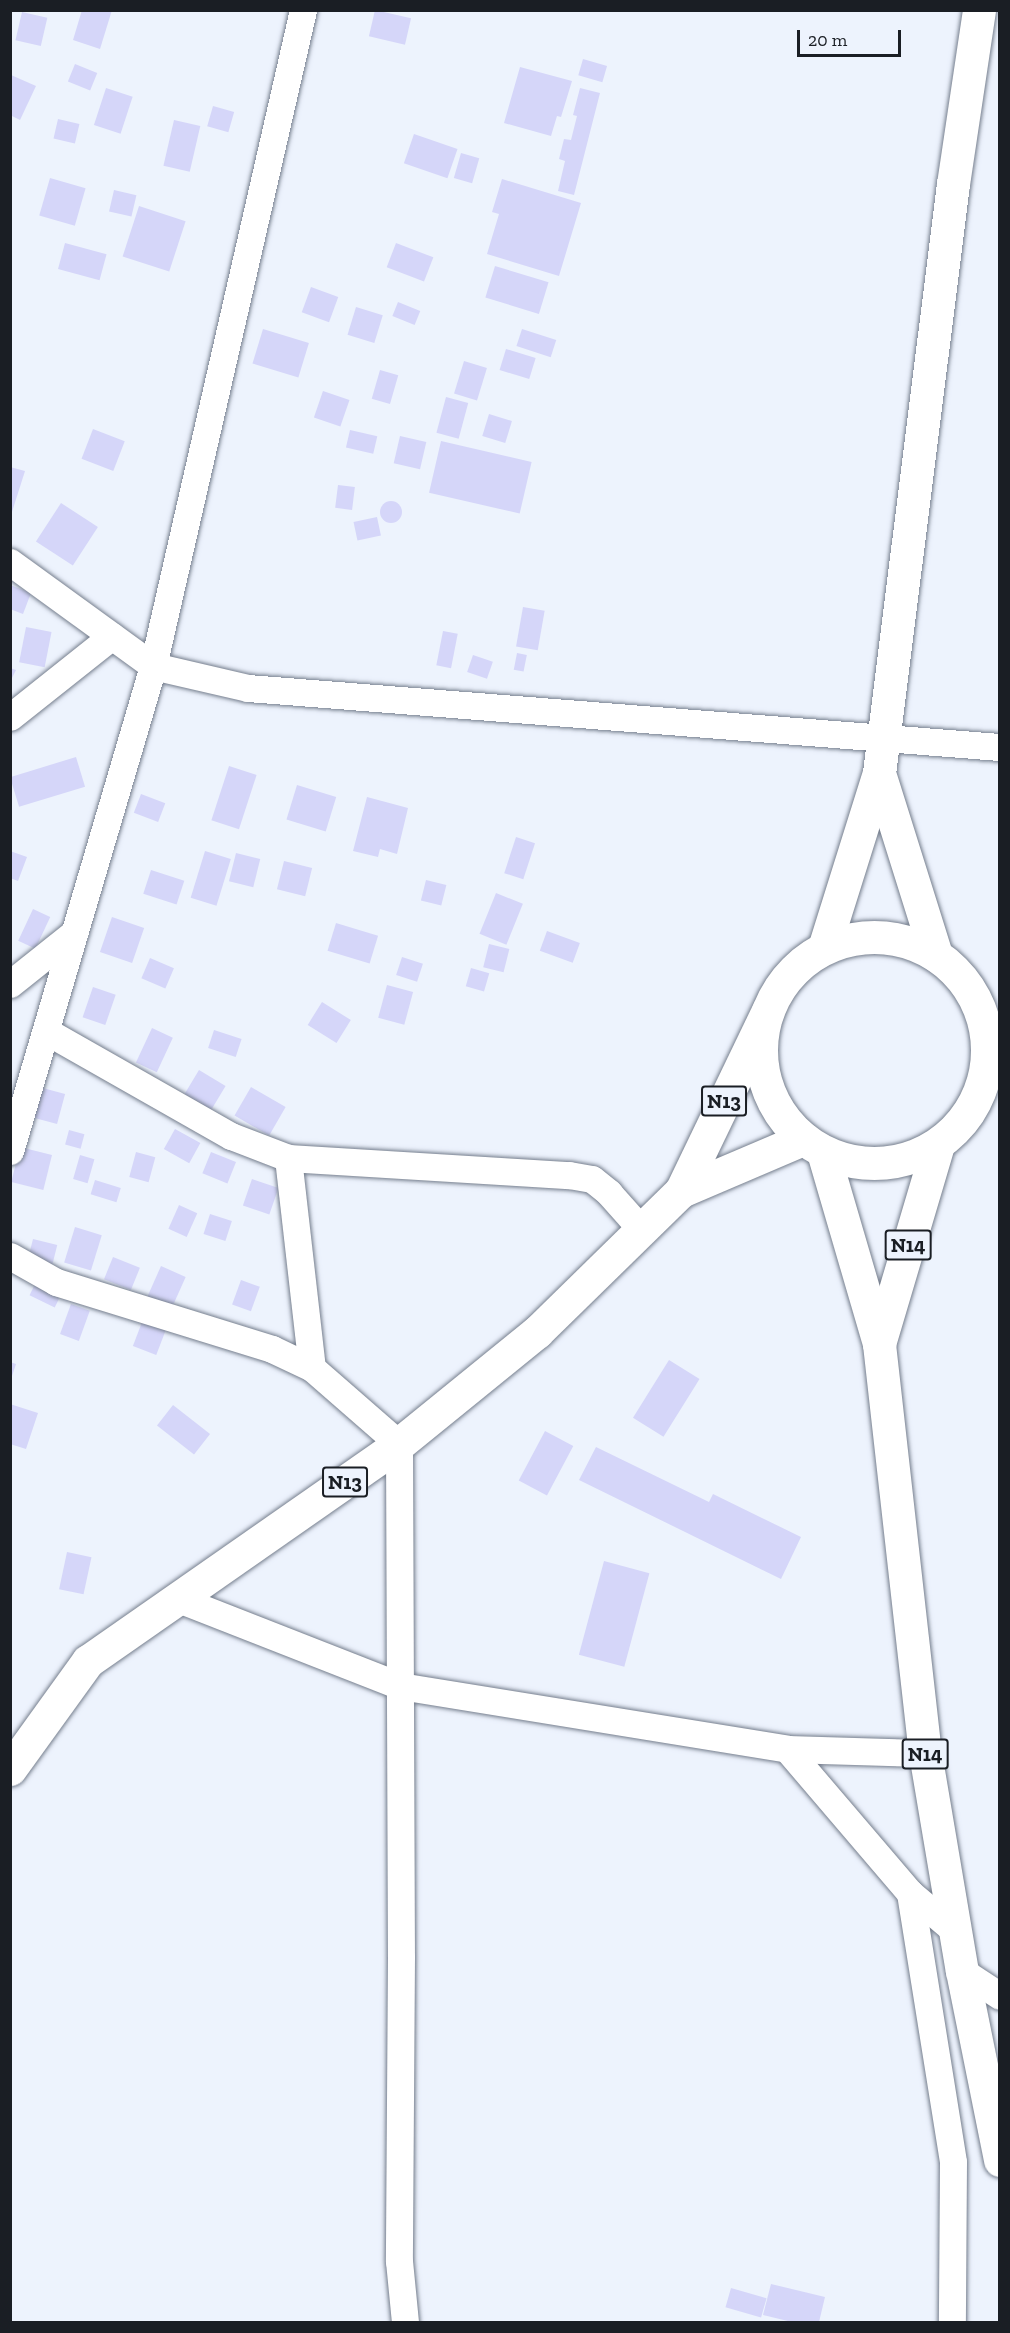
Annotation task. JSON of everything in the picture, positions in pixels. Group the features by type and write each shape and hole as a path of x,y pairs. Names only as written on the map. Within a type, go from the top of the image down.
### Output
{"main road":[{"path":"824,948 879,773 953,184 979,10"},
{"path":"879,773 936,955"},
{"path":"880,937 909,943 936,955 968,986 986,1028 987,1072 969,1114 938,1145 900,1161 861,1164 813,1145 779,1113 765,1081 760,1046 767,1012 787,979 800,964 824,948 852,939 880,937"},
{"name":"N13","path":"10,1769 88,1661 399,1444 537,1332 681,1191 767,1012"},
{"name":"N13","path":"681,1191 813,1145"},
{"name":"N14","path":"813,1145 879,1344 925,1754 962,1971 999,2160"},
{"name":"N14","path":"879,1344 938,1145"}],"street":[{"path":"10,1151 153,666 303,10"},
{"path":"10,562 153,666 248,688 453,706 884,736 999,747"},
{"path":"10,717 112,636"},
{"path":"10,984 75,933"},
{"path":"46,1031 231,1136 288,1158 569,1175 592,1179 609,1192 642,1230"},
{"path":"288,1158 312,1368"},
{"path":"10,1256 56,1282 272,1349 312,1368 399,1444 399,2261 405,2322"},
{"path":"176,1598 400,1686 787,1749 925,1754"},
{"path":"787,1749 910,1893 955,1930"},
{"path":"910,1893 953,2162 952,2322"},
{"path":"962,1971 999,1996"}],"building":[{"path":"82,10 112,10 100,49 73,40"},
{"path":"375,10 411,18 405,45 369,36"},
{"path":"22,12 47,18 41,46 15,40"},
{"path":"583,59 607,66 602,82 578,75"},
{"path":"75,64 97,73 90,91 68,82"},
{"path":"520,67 572,81 561,117 557,116 551,136 504,123"},
{"path":"11,75 36,86 20,120 10,115"},
{"path":"106,88 133,97 121,134 94,125"},
{"path":"580,88 600,93 574,195 558,191 565,161 559,159 564,139 571,140 577,116 573,115"},
{"path":"213,106 234,112 228,132 207,126"},
{"path":"58,119 79,124 75,143 54,138"},
{"path":"174,120 200,126 190,172 163,166"},
{"path":"414,134 457,149 447,178 404,163"},
{"path":"461,153 479,158 472,183 454,178"},
{"path":"50,178 86,188 75,226 39,215"},
{"path":"502,179 581,203 559,276 487,254 499,214 492,212"},
{"path":"114,190 136,195 131,217 109,211"},
{"path":"139,206 186,221 169,272 123,256"},
{"path":"65,243 107,254 100,280 58,269"},
{"path":"396,243 433,257 424,282 387,267"},
{"path":"495,266 549,282 539,314 485,298"},
{"path":"311,287 338,297 329,322 302,312"},
{"path":"398,302 420,311 415,325 392,316"},
{"path":"356,307 383,315 374,343 348,335"},
{"path":"263,329 309,343 298,377 252,363"},
{"path":"522,329 556,340 551,357 516,346"},
{"path":"506,349 536,358 529,379 500,370"},
{"path":"464,361 487,368 477,401 454,394"},
{"path":"380,370 398,375 390,404 372,399"},
{"path":"323,391 349,400 340,427 314,417"},
{"path":"446,397 468,403 459,439 436,433"},
{"path":"489,414 512,421 505,443 482,436"},
{"path":"93,429 125,441 113,471 82,459"},
{"path":"350,430 377,436 373,454 346,448"},
{"path":"400,436 426,442 420,469 394,463"},
{"path":"441,441 532,462 520,514 429,493"},
{"path":"10,467 25,471 11,515 10,515"},
{"path":"338,485 355,487 352,510 335,508"},
{"path":"387,501 395,501 402,508 402,516 395,523 387,523 380,516 380,508"},
{"path":"61,503 98,527 73,566 36,542"},
{"path":"377,517 381,536 357,541 354,522"},
{"path":"10,585 31,593 23,614 10,609"},
{"path":"523,607 545,611 538,650 516,646"},
{"path":"26,627 52,632 45,667 19,662"},
{"path":"443,631 458,634 451,668 436,665"},
{"path":"517,653 527,655 524,672 514,670"},
{"path":"473,655 493,662 487,679 467,672"},
{"path":"10,668 16,670 10,682"},
{"path":"76,757 85,787 19,807 10,777"},
{"path":"229,766 257,775 239,829 211,820"},
{"path":"297,785 336,797 326,831 286,819"},
{"path":"141,794 165,803 158,822 134,813"},
{"path":"367,797 408,808 397,854 380,849 378,857 353,851"},
{"path":"516,837 535,843 523,879 504,873"},
{"path":"10,851 27,857 18,881 10,878"},
{"path":"205,851 231,859 216,906 191,898"},
{"path":"236,853 260,859 253,887 229,881"},
{"path":"284,861 312,868 305,896 277,889"},
{"path":"151,870 184,881 177,905 143,894"},
{"path":"426,880 446,885 441,905 421,900"},
{"path":"496,893 523,904 506,945 480,934"},
{"path":"33,909 50,917 35,949 18,941"},
{"path":"112,917 144,928 132,963 100,952"},
{"path":"336,923 378,936 370,964 328,951"},
{"path":"547,931 580,943 573,963 540,951"},
{"path":"489,944 509,949 504,972 483,967"},
{"path":"402,957 423,964 417,982 396,975"},
{"path":"150,958 174,968 165,988 141,978"},
{"path":"471,968 489,973 484,992 466,986"},
{"path":"387,985 413,992 404,1025 378,1018"},
{"path":"93,987 116,995 105,1025 83,1017"},
{"path":"322,1002 351,1020 337,1043 308,1025"},
{"path":"152,1028 173,1038 157,1072 136,1062"},
{"path":"214,1030 242,1039 236,1057 208,1048"},
{"path":"199,1070 226,1086 211,1110 185,1094"},
{"path":"39,1087 65,1094 57,1124 31,1117"},
{"path":"251,1087 286,1107 269,1136 234,1116"},
{"path":"175,1129 200,1143 189,1163 164,1149"},
{"path":"69,1130 84,1134 81,1149 65,1144"},
{"path":"20,1147 52,1155 43,1190 11,1182"},
{"path":"136,1152 155,1157 149,1182 129,1177"},
{"path":"211,1152 236,1162 227,1183 202,1173"},
{"path":"80,1155 94,1159 88,1183 73,1179"},
{"path":"252,1179 278,1188 269,1215 243,1205"},
{"path":"95,1180 121,1188 116,1202 91,1194"},
{"path":"179,1205 197,1213 187,1237 168,1229"},
{"path":"210,1214 232,1221 225,1241 204,1234"},
{"path":"75,1227 102,1235 91,1271 64,1262"},
{"path":"33,1239 57,1245 51,1268 27,1262"},
{"path":"113,1257 140,1268 131,1290 104,1279"},
{"path":"161,1266 186,1277 171,1310 146,1299"},
{"path":"37,1280 62,1292 55,1308 30,1295"},
{"path":"241,1280 260,1287 251,1311 232,1304"},
{"path":"71,1304 90,1311 79,1341 60,1334"},
{"path":"144,1317 167,1326 156,1355 133,1346"},
{"path":"669,1360 700,1379 663,1437 633,1418"},
{"path":"10,1362 16,1364 11,1379 10,1379"},
{"path":"10,1404 38,1413 26,1449 10,1444"},
{"path":"173,1405 210,1434 194,1454 157,1425"},
{"path":"545,1431 573,1446 547,1495 519,1480"},
{"path":"596,1447 709,1502 713,1494 801,1537 781,1579 579,1480"},
{"path":"67,1552 91,1557 84,1594 59,1589"},
{"path":"604,1561 649,1573 624,1667 579,1655"},
{"path":"771,2284 825,2297 819,2322 792,2322 763,2315"},
{"path":"731,2288 767,2298 761,2317 725,2307"}]}
